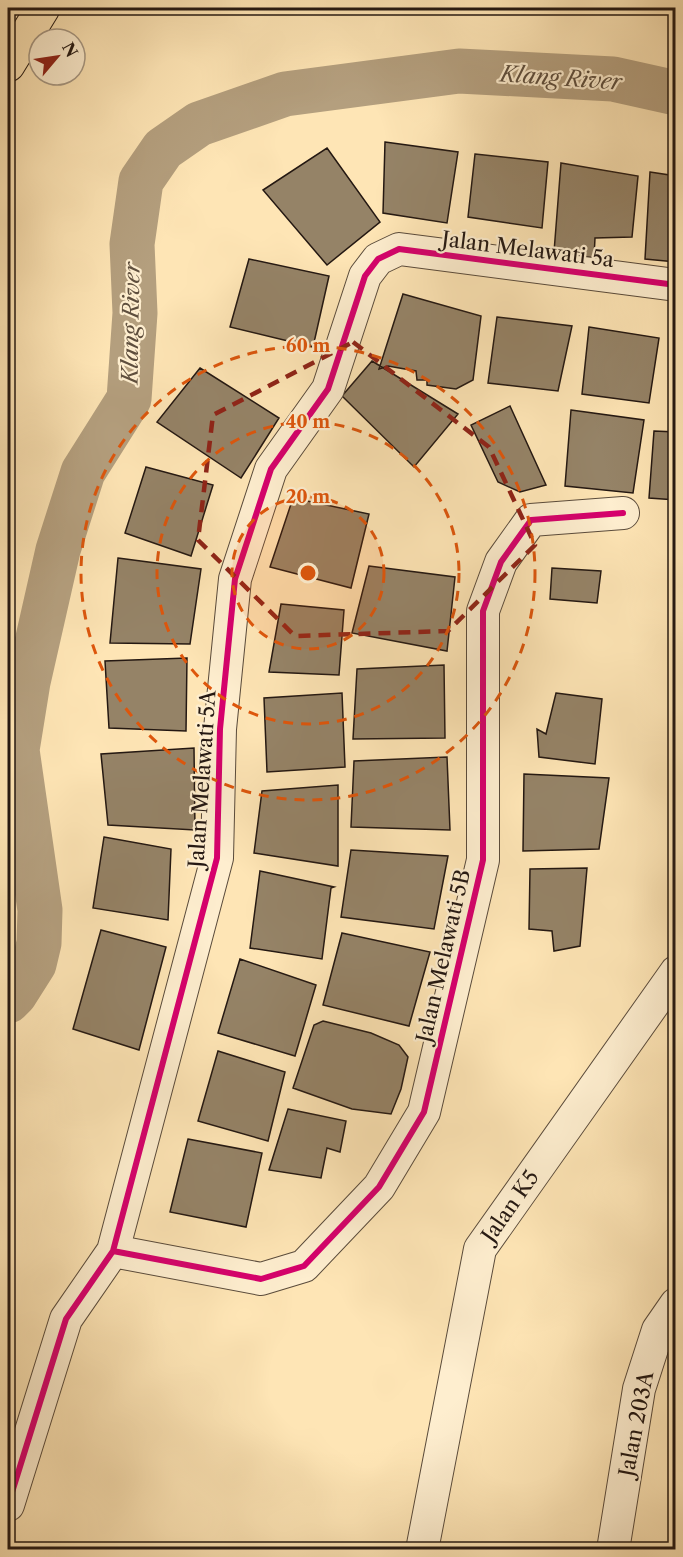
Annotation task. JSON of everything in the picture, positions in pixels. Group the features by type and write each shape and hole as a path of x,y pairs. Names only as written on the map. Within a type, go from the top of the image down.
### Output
{"main road":[{"path":"8,65 43,8"}],"street":[{"name":"Jalan Melawati 5a","path":"378,259 399,249 675,285"},
{"name":"Jalan Melawati 5A","path":"8,1503 66,1319 113,1251 217,858 220,729 235,579 271,470 328,389 365,276 378,259"},
{"name":"Jalan Melawati 5B","path":"113,1251 261,1279 304,1266 380,1187 423,1112 483,860 483,611 501,562 531,520 623,513"},
{"name":"Jalan K5","path":"422,1550 480,1249 675,972"},
{"name":"Jalan 203A","path":"613,1550 639,1389 658,1330 675,1304"}],"highlighted area":[{"path":"353,342 489,447 535,545 448,631 295,636 198,540 213,415"}],"building":[{"path":"385,142 458,152 447,223 383,213"},
{"path":"327,148 380,222 327,265 263,190"},
{"path":"475,154 548,162 542,228 468,217"},
{"path":"561,163 638,176 632,237 595,238 594,258 554,252"},
{"path":"650,172 676,176 676,262 645,259"},
{"path":"249,259 329,276 313,347 230,327"},
{"path":"403,294 481,316 473,380 456,389 427,385 427,380 417,380 416,371 388,366 379,369"},
{"path":"497,317 572,326 558,391 488,383"},
{"path":"589,327 659,338 649,403 582,394"},
{"path":"372,361 458,414 414,467 342,396"},
{"path":"676,366 676,414 671,414"},
{"path":"200,368 279,418 241,478 157,422"},
{"path":"510,406 546,485 520,492 498,482 471,425"},
{"path":"571,410 644,420 633,493 565,486"},
{"path":"654,431 676,432 676,500 649,498"},
{"path":"146,467 213,485 191,556 125,533"},
{"path":"293,498 369,514 351,588 270,567"},
{"path":"118,558 201,569 190,644 110,643"},
{"path":"369,566 455,577 447,651 352,633"},
{"path":"552,568 601,571 597,603 550,599"},
{"path":"281,604 344,610 339,675 269,672"},
{"path":"187,658 186,731 109,728 105,661"},
{"path":"444,665 445,738 353,739 357,669"},
{"path":"342,693 345,767 267,772 264,698"},
{"path":"556,693 602,699 595,764 539,757 537,729 546,734"},
{"path":"194,748 195,830 108,825 101,754"},
{"path":"447,757 450,830 351,827 354,761"},
{"path":"524,774 609,778 599,849 523,851"},
{"path":"338,785 338,866 254,853 262,791"},
{"path":"104,837 171,849 168,920 93,908"},
{"path":"351,850 448,856 434,929 341,917"},
{"path":"587,868 580,946 554,951 552,931 529,929 530,869"},
{"path":"260,871 334,887 331,888 322,959 250,948"},
{"path":"101,930 166,947 139,1050 73,1029"},
{"path":"342,933 430,952 409,1026 323,1005"},
{"path":"240,959 316,985 295,1056 218,1033"},
{"path":"323,1021 371,1033 399,1045 408,1057 401,1089 391,1114 352,1109 293,1088 314,1025"},
{"path":"218,1051 285,1072 268,1141 198,1121"},
{"path":"288,1109 346,1121 340,1152 327,1148 321,1178 269,1170"},
{"path":"188,1139 262,1153 246,1227 170,1212"}],"waterway":[{"name":"Klang River","path":"8,1001 34,964 39,943 40,910 17,750 28,682 58,550 83,472 129,399 135,313 132,244 141,181 163,149 199,124 285,94 459,71 613,79 676,93"}],"cycle path":[{"path":"8,1505 66,1319 113,1251 217,858 220,729 235,579 271,469 328,389 365,276 378,259 399,249 676,285"},
{"path":"113,1251 261,1279 304,1266 379,1187 424,1112 483,860 483,611 501,562 531,520 623,513"}]}
